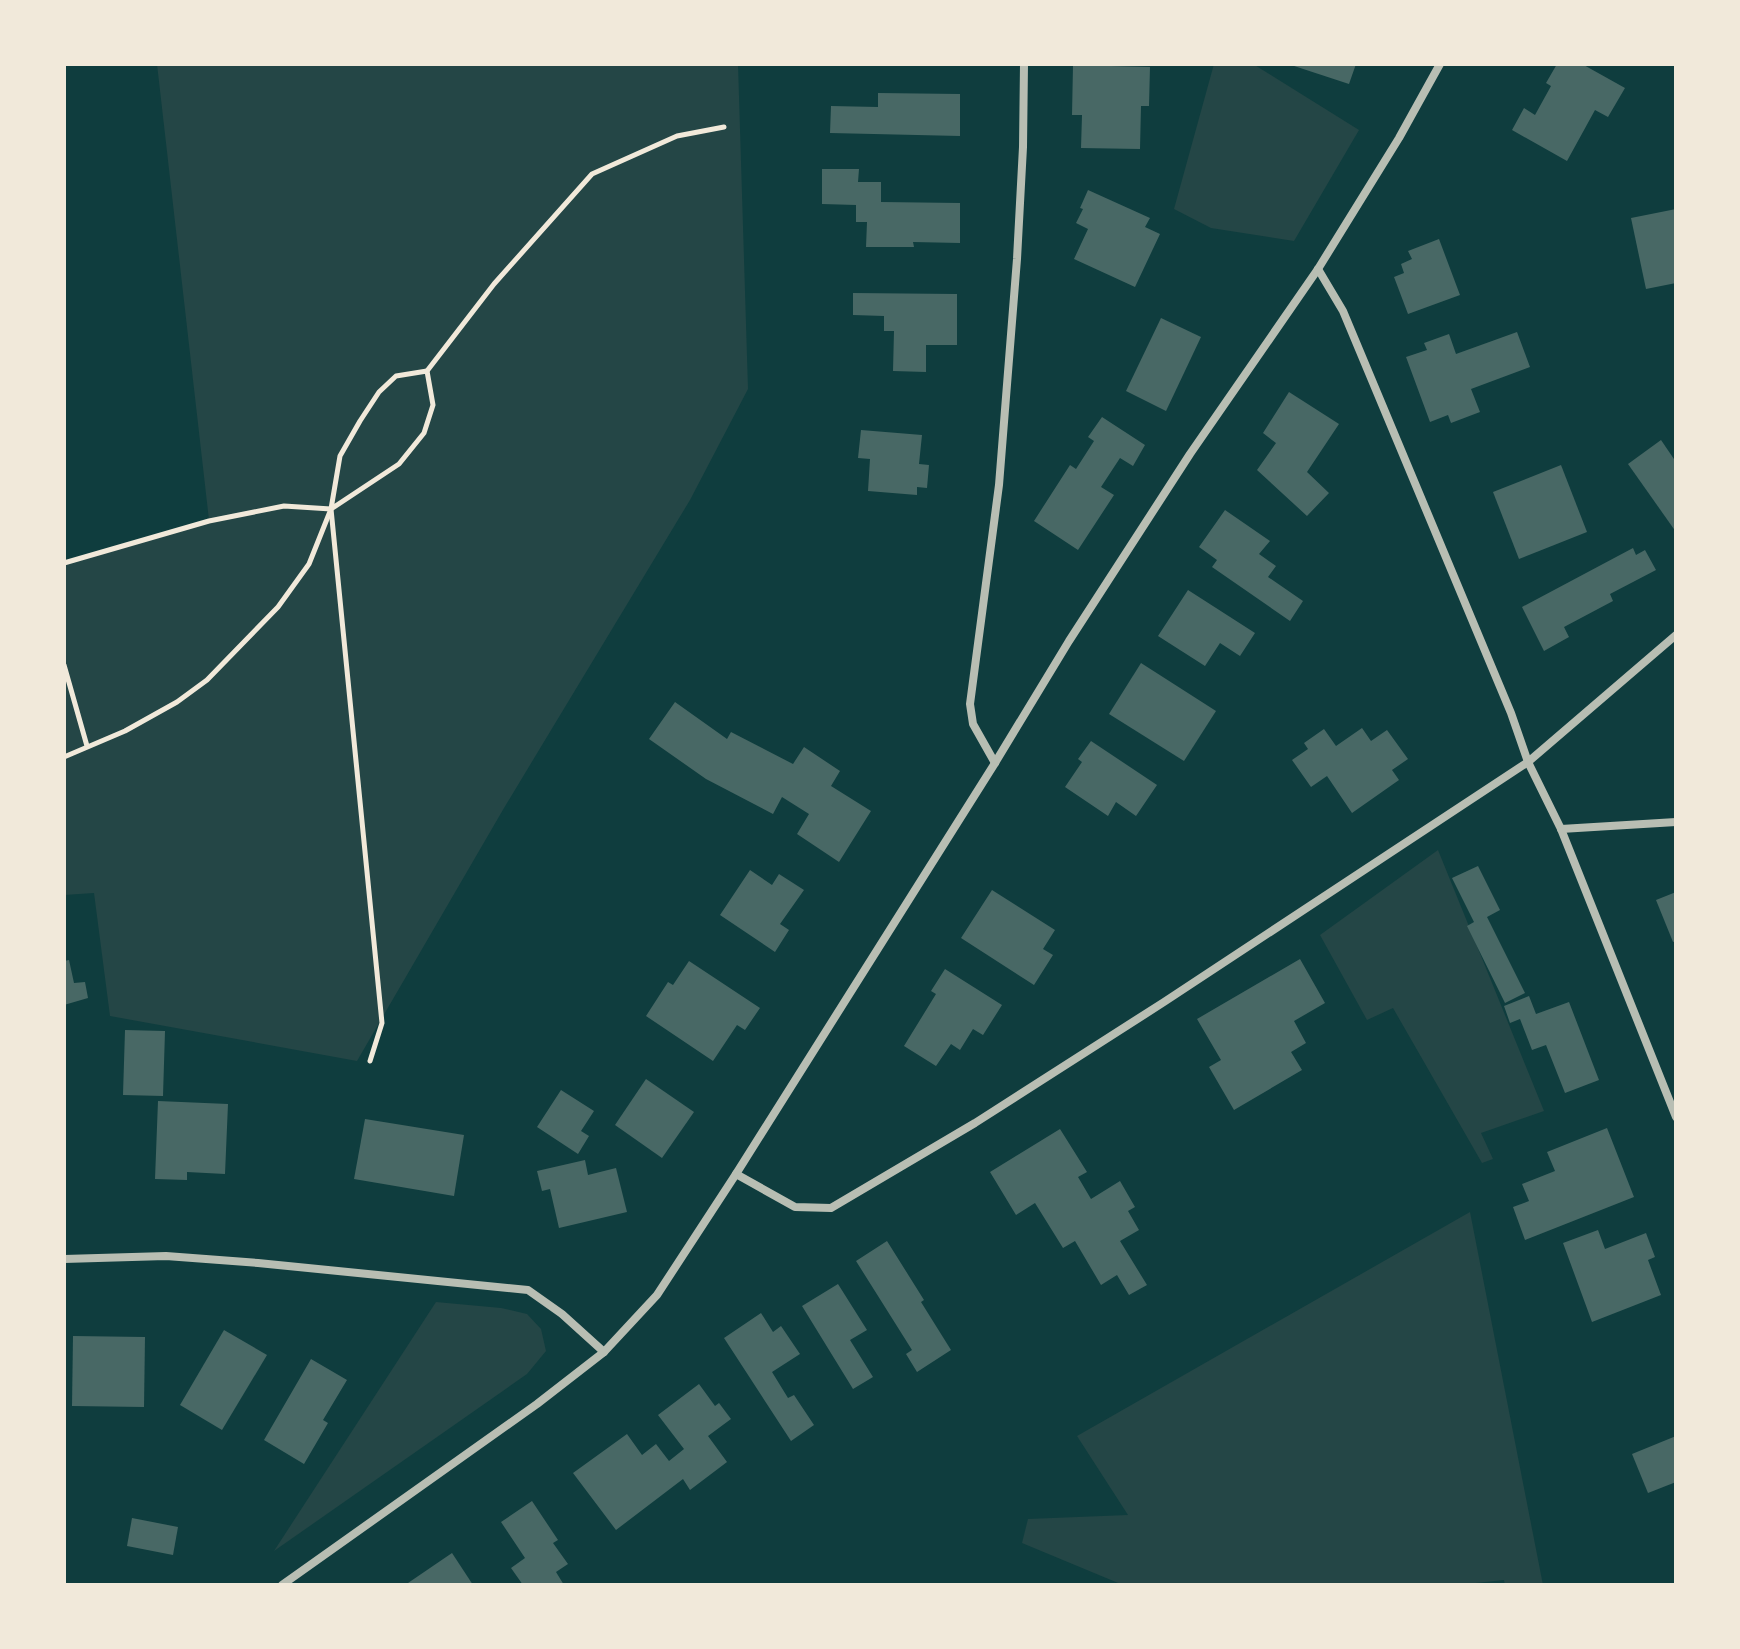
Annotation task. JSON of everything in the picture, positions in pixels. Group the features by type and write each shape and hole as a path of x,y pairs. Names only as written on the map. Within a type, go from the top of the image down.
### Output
{"street":[{"path":"995,763 973,724 970,704 999,485 1017,259 1024,64"},
{"path":"282,1585 537,1404 604,1352 657,1295 995,763 1069,641 1173,481 1318,269 1399,138 1440,64"},
{"path":"1318,269 1343,311 1511,713 1528,762 1561,829 1676,1117"},
{"path":"736,1174 795,1207 831,1208 987,1115 1164,1002 1528,762 1676,635"},
{"path":"1561,829 1676,822"},
{"path":"64,1259 166,1256 528,1290 562,1314 604,1352"}],"path":[{"path":"64,757 125,731 177,702 207,680 278,607 309,564 331,509 340,456 379,392 396,376 427,371 494,284 592,174 677,136 724,127"},
{"path":"64,563 209,521 284,506 331,509 399,464 424,433 433,405 427,371"},
{"path":"331,509 382,1023 370,1061"},
{"path":"64,665 87,746"}],"shaded area":[{"path":"157,64 738,64 748,389 690,500 504,808 357,1061 110,1016 94,893 64,895 64,563 209,520"},
{"path":"1214,64 1253,64 1359,130 1294,241 1211,228 1174,209"},
{"path":"1438,850 1544,1111 1481,1133 1493,1159 1482,1163 1393,1008 1367,1020 1320,935"},
{"path":"1470,1212 1543,1585 1505,1585 1504,1580 1457,1585 1123,1585 1022,1543 1028,1519 1128,1515 1077,1436"},
{"path":"436,1302 501,1308 527,1314 541,1329 546,1351 527,1374 274,1551"}],"building":[{"path":"1288,64 1356,64 1349,84"},
{"path":"1557,64 1582,64 1625,88 1608,117 1595,110 1567,161 1512,130 1524,108 1535,115 1551,86 1546,83"},
{"path":"1073,65 1150,67 1149,106 1141,106 1140,149 1081,148 1082,115 1072,115"},
{"path":"878,93 960,94 960,136 830,133 831,106 878,107"},
{"path":"822,169 859,169 858,182 881,182 881,202 960,203 960,243 913,242 914,247 866,247 867,222 856,222 856,205 822,204"},
{"path":"1088,190 1150,218 1145,227 1160,234 1135,287 1074,259 1088,229 1076,223"},
{"path":"1676,209 1676,283 1646,289 1631,218"},
{"path":"1439,239 1460,295 1408,314 1394,277 1404,273 1401,264 1412,259 1408,251"},
{"path":"853,293 957,294 957,345 926,345 926,372 893,371 894,331 884,331 884,316 853,315"},
{"path":"1161,318 1201,337 1166,411 1126,391"},
{"path":"1517,332 1530,367 1471,389 1480,412 1451,423 1448,415 1430,422 1406,357 1427,350 1424,343 1449,334 1456,354"},
{"path":"1289,392 1339,424 1307,472 1329,493 1307,516 1257,470 1276,443 1263,433"},
{"path":"1102,417 1145,445 1133,466 1120,458 1101,487 1114,495 1078,550 1034,521 1070,465 1076,469 1094,441 1088,437"},
{"path":"861,430 922,435 919,464 929,465 927,488 917,487 917,495 868,491 870,459 858,458"},
{"path":"1661,440 1676,462 1676,532 1628,464"},
{"path":"1561,465 1587,532 1519,559 1493,492"},
{"path":"1225,510 1270,541 1259,554 1276,566 1268,577 1303,601 1290,621 1212,567 1217,560 1199,547"},
{"path":"1633,548 1636,555 1645,550 1656,570 1610,594 1613,601 1564,627 1569,637 1544,651 1522,607"},
{"path":"1188,590 1255,633 1240,656 1220,643 1205,666 1158,636"},
{"path":"1141,663 1216,711 1184,761 1109,714"},
{"path":"675,702 727,739 731,732 793,764 804,747 840,771 831,786 871,811 839,862 797,834 809,814 782,797 773,814 706,779 649,739"},
{"path":"1362,728 1371,741 1387,730 1408,759 1392,770 1399,780 1352,813 1327,776 1311,787 1292,760 1308,749 1304,743 1324,729 1336,746"},
{"path":"1091,741 1157,785 1136,816 1116,802 1108,816 1065,787 1082,762 1078,759"},
{"path":"1478,866 1500,910 1487,917 1525,993 1505,1003 1467,926 1474,922 1452,878"},
{"path":"750,870 772,885 779,874 804,890 780,924 789,930 775,952 720,915"},
{"path":"992,890 1055,930 1043,949 1053,955 1034,985 961,938"},
{"path":"1676,892 1676,941 1673,942 1656,900"},
{"path":"1300,959 1325,1003 1294,1021 1306,1043 1291,1052 1302,1070 1234,1110 1209,1067 1221,1060 1197,1019"},
{"path":"69,960 74,983 85,982 88,998 64,1005 64,961"},
{"path":"689,961 760,1008 745,1030 737,1025 713,1061 646,1016 668,982 673,985"},
{"path":"945,969 1002,1005 983,1035 973,1029 960,1050 951,1044 936,1066 904,1046 936,994 931,991"},
{"path":"1529,996 1536,1014 1569,1002 1599,1080 1565,1093 1546,1045 1532,1050 1520,1019 1510,1023 1504,1006"},
{"path":"125,1030 165,1031 163,1096 123,1095"},
{"path":"646,1079 694,1112 662,1158 615,1125"},
{"path":"561,1090 594,1111 581,1131 589,1136 578,1154 537,1127"},
{"path":"158,1101 228,1104 225,1174 187,1172 187,1180 155,1179"},
{"path":"365,1119 464,1135 454,1196 354,1179"},
{"path":"1607,1128 1634,1197 1525,1240 1513,1207 1529,1201 1522,1184 1555,1171 1547,1152"},
{"path":"1060,1129 1087,1172 1078,1177 1091,1199 1120,1181 1135,1207 1128,1211 1139,1230 1120,1241 1147,1285 1129,1295 1117,1275 1101,1285 1075,1241 1063,1248 1035,1203 1016,1215 990,1172"},
{"path":"585,1160 588,1175 616,1168 627,1212 559,1228 550,1189 542,1191 537,1171"},
{"path":"1598,1230 1605,1249 1646,1233 1655,1257 1648,1260 1661,1295 1592,1322 1563,1243"},
{"path":"887,1241 951,1350 917,1372 906,1354 912,1350 856,1261"},
{"path":"838,1284 867,1330 850,1340 873,1377 853,1389 802,1306"},
{"path":"761,1313 773,1332 781,1326 800,1354 772,1372 788,1398 794,1395 814,1425 791,1441 724,1338"},
{"path":"224,1330 267,1355 222,1430 180,1405"},
{"path":"73,1336 145,1337 144,1407 72,1406"},
{"path":"311,1359 347,1380 323,1420 328,1423 304,1464 264,1440"},
{"path":"699,1384 715,1406 719,1403 731,1419 708,1436 727,1462 690,1490 683,1479 616,1530 573,1473 627,1434 642,1455 656,1444 669,1461 684,1449 658,1415"},
{"path":"1676,1436 1676,1482 1648,1493 1632,1454"},
{"path":"532,1501 558,1540 553,1543 568,1564 556,1572 564,1585 523,1585 511,1568 525,1558 501,1522"},
{"path":"132,1518 178,1527 173,1555 127,1546"},
{"path":"452,1553 473,1585 409,1585 408,1583"}]}
